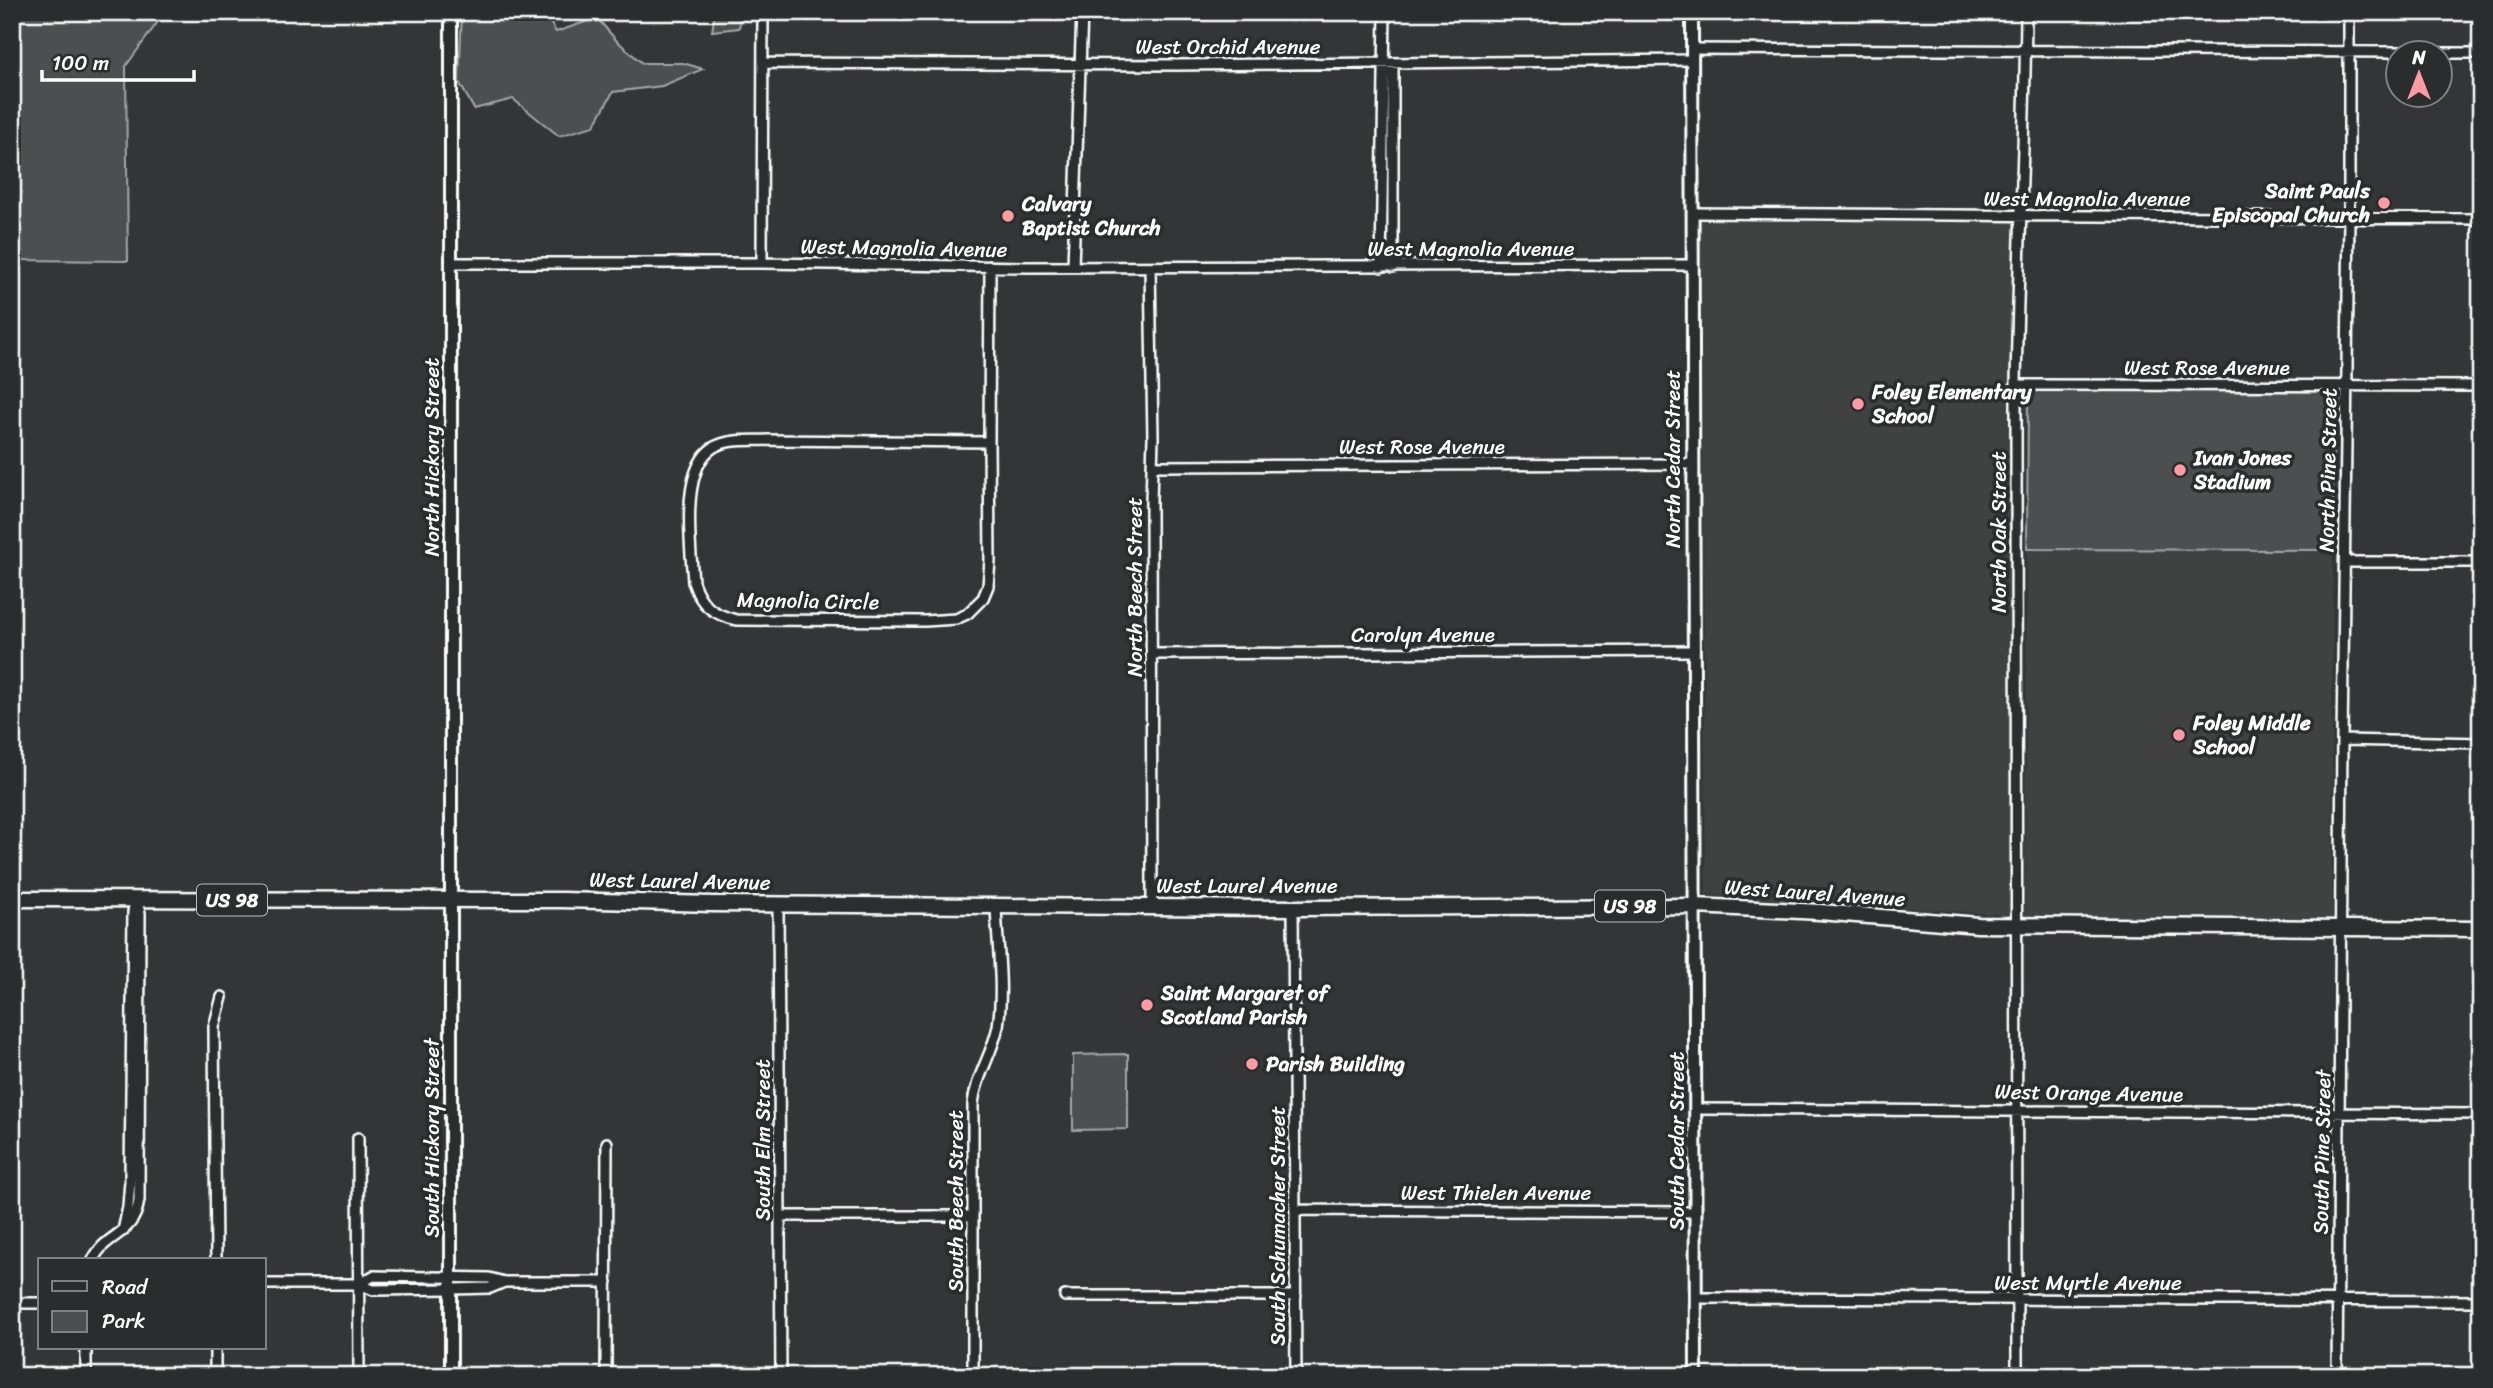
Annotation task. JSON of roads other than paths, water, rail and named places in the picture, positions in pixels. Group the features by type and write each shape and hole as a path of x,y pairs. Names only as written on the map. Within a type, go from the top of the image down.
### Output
{"main road":[{"name":"West Laurel Avenue","path":"12,899 562,900 1293,908 1695,906 2018,926 2481,929"}],"street":[{"name":"North Hickory Street","path":"451,12 452,901"},
{"path":"762,263 763,12"},
{"path":"1073,266 1082,12"},
{"path":"1385,12 1389,63 1393,267"},
{"name":"North Cedar Street","path":"1692,12 1695,906"},
{"name":"North Oak Street","path":"2017,1376 2016,385 2025,134 2026,12"},
{"name":"North Pine Street","path":"2342,928 2349,12"},
{"name":"West Orchid Avenue","path":"763,63 1177,65 2026,50 2384,52"},
{"path":"2454,53 2481,53"},
{"path":"1381,267 1389,63"},
{"name":"West Magnolia Avenue","path":"1693,213 2481,219"},
{"name":"West Magnolia Avenue","path":"452,263 1150,267 1693,265"},
{"name":"Magnolia Circle","path":"989,442 768,440 737,441 716,446 699,462 692,485 691,546 693,582 697,595 715,614 736,620 956,619 967,614 984,598 990,574 990,266"},
{"name":"North Beech Street","path":"1150,267 1152,906"},
{"name":"West Rose Avenue","path":"2016,385 2481,386"},
{"name":"West Rose Avenue","path":"1152,466 1693,464"},
{"path":"2344,562 2481,562"},
{"name":"Carolyn Avenue","path":"1153,654 1693,651"},
{"path":"2342,740 2481,743"},
{"path":"94,1258 102,1247 133,1222 139,1200 140,913 136,899"},
{"name":"South Hickory Street","path":"451,1376 452,901"},
{"name":"South Elm Street","path":"778,904 781,1376"},
{"name":"South Beech Street","path":"973,1376 974,1092 993,1048 998,1024 996,904"},
{"name":"South Cedar Street","path":"1695,906 1696,1376"},
{"name":"South Schumacher Street","path":"1293,908 1296,1376"},
{"name":"South Pine Street","path":"2337,1376 2342,928"},
{"path":"216,1258 214,1027 222,997"},
{"name":"West Orange Avenue","path":"1696,1109 2481,1114"},
{"path":"358,1138 359,1376"},
{"path":"606,1376 607,1143"},
{"name":"West Thielen Avenue","path":"1296,1210 1696,1212"},
{"path":"780,1216 972,1216"},
{"path":"360,1284 373,1276 451,1276 489,1278 504,1282 607,1282"},
{"path":"266,1284 360,1284 373,1290 489,1288 504,1282"},
{"path":"1065,1297 1296,1296"},
{"name":"West Myrtle Avenue","path":"1696,1298 2481,1301"},
{"path":"12,1303 38,1303"},
{"path":"86,1350 86,1376"},
{"path":"215,1350 215,1376"}],"place":[{"name":"Saint Pauls Episcopal Church","path":"2384,203"},
{"name":"Calvary Baptist Church","path":"1008,216"},
{"name":"Foley Elementary School","path":"1858,404"},
{"name":"Ivan Jones Stadium","path":"2180,470"},
{"name":"Foley Middle School","path":"2179,735"},
{"name":"Saint Margaret of Scotland Parish","path":"1147,1005"},
{"name":"Parish Building","path":"1252,1064"}]}
